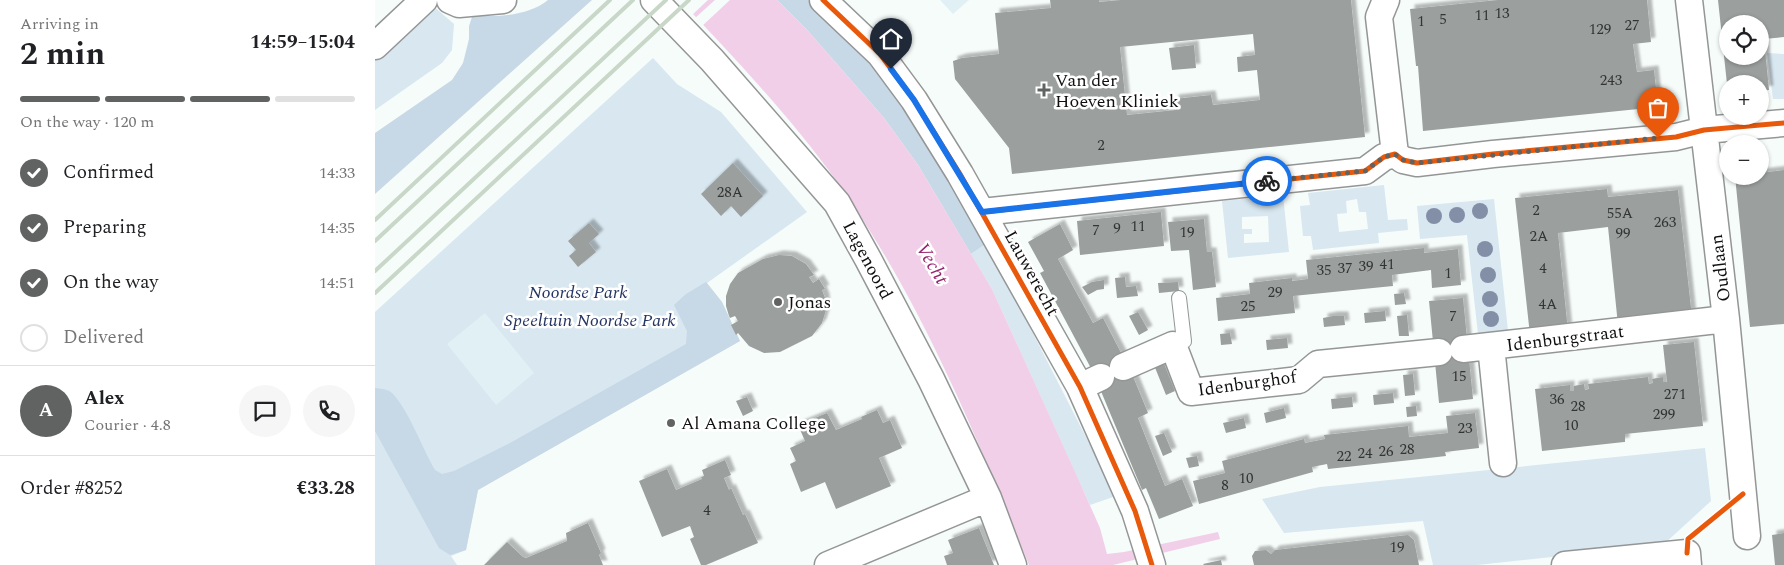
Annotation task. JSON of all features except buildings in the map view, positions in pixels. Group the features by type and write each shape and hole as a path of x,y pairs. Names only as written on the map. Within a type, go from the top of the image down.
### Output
{"street":[{"path":"375,46 424,0"},
{"path":"450,0 459,4 503,0"},
{"name":"Lagenoord","path":"654,0 711,60 837,203 869,259 931,379 988,498 1013,565"},
{"name":"Lauwerecht","path":"823,0 885,62 914,100 982,212 1101,377 1135,511 1149,556"},
{"name":"Oudlaan","path":"1689,0 1726,319 1747,536"},
{"path":"1382,9 1395,154 1403,160 1417,163 1676,137 1704,130 1784,123"},
{"path":"982,212 1365,171 1384,157 1395,154"},
{"name":"Idenburgstraat","path":"1503,463 1491,346 1726,319"},
{"path":"1101,377 1173,345"},
{"name":"Idenburghof","path":"1173,345 1191,392 1299,380 1318,364 1491,346"},
{"path":"828,565 988,498"},
{"path":"1565,565 1688,559"}],"lane":[{"path":"1173,345 1184,341 1179,298"}],"green space":[{"path":"432,5 454,24 452,50 442,63 375,110 375,60"},
{"path":"1769,53 1784,54 1784,99 1773,99"},
{"name":"Speeltuin Noordse Park","path":"653,58 677,84 721,112 807,212 707,283 722,302 740,341 478,490 466,550 451,556 457,565 375,565 375,312"},
{"path":"1384,185 1388,220 1407,219 1408,230 1378,233 1379,243 1313,250 1311,236 1303,236 1300,206 1310,205 1308,193","holes":["1357,199 1359,212 1366,212 1368,229 1339,232 1337,214 1347,213 1346,201"]},
{"path":"1283,195 1289,252 1228,258 1222,201","holes":["1268,216 1269,242 1244,243 1244,234 1252,234 1252,229 1242,229 1242,217"]},
{"path":"1494,199 1509,340 1479,343 1467,235 1420,239 1417,206"},
{"path":"987,243 1116,496 1090,505 992,289 971,254"},
{"path":"1705,448 1711,501 1663,545 1477,565 1433,565 1423,521 1284,533 1262,499 1320,487"}],"shaded area":[{"path":"548,0 592,0 375,194 375,133 452,80 463,63 472,17 521,12 536,8"},
{"path":"777,0 808,0 866,50 971,213 987,243 971,254 918,165 884,118 808,31"},
{"path":"940,0 969,0 953,14"},
{"path":"706,282 722,302 740,341 478,490 466,550 450,555 439,548 375,431 375,388 389,391 399,402 435,470 442,474 454,471 510,443 686,344 687,331 674,305 686,294"},
{"path":"485,313 534,373 496,405 447,344"}],"water":[{"name":"Vecht","path":"680,0 777,0 808,31 884,118 918,165 992,289 1100,528 1107,554 1218,532 1220,539 1113,565 1029,565 967,417 944,368 921,320 868,228 838,183 801,135 762,89"}],"pier":[{"path":"677,0 708,0 691,16"},
{"path":"715,0 730,0 701,27 694,19"}],"railway":[{"path":"375,220 610,0"},
{"path":"375,241 633,0"},
{"path":"375,271 666,0"},
{"path":"375,293 689,0"}],"cycle path":[{"path":"823,0 880,54 914,100 960,174 1080,387 1135,511 1152,565"},
{"path":"982,212 1365,171 1384,157 1395,154 1403,160 1417,163 1676,137 1704,130 1784,123"},
{"path":"1687,553 1688,539 1743,494"}],"way so far":[{"path":"1267,181 1365,171 1384,157 1395,154 1403,160 1417,163 1658,138"}],"place":[{"name":"Van der Hoeven Kliniek","path":"1044,90"},
{"name":"Jonas","path":"778,302"},
{"name":"Al Amana College","path":"671,423"}],"route":[{"path":"891,69 914,100 982,212 1267,181"}],"park label":[{"name":"Noordse Park","path":"578,292"}]}
